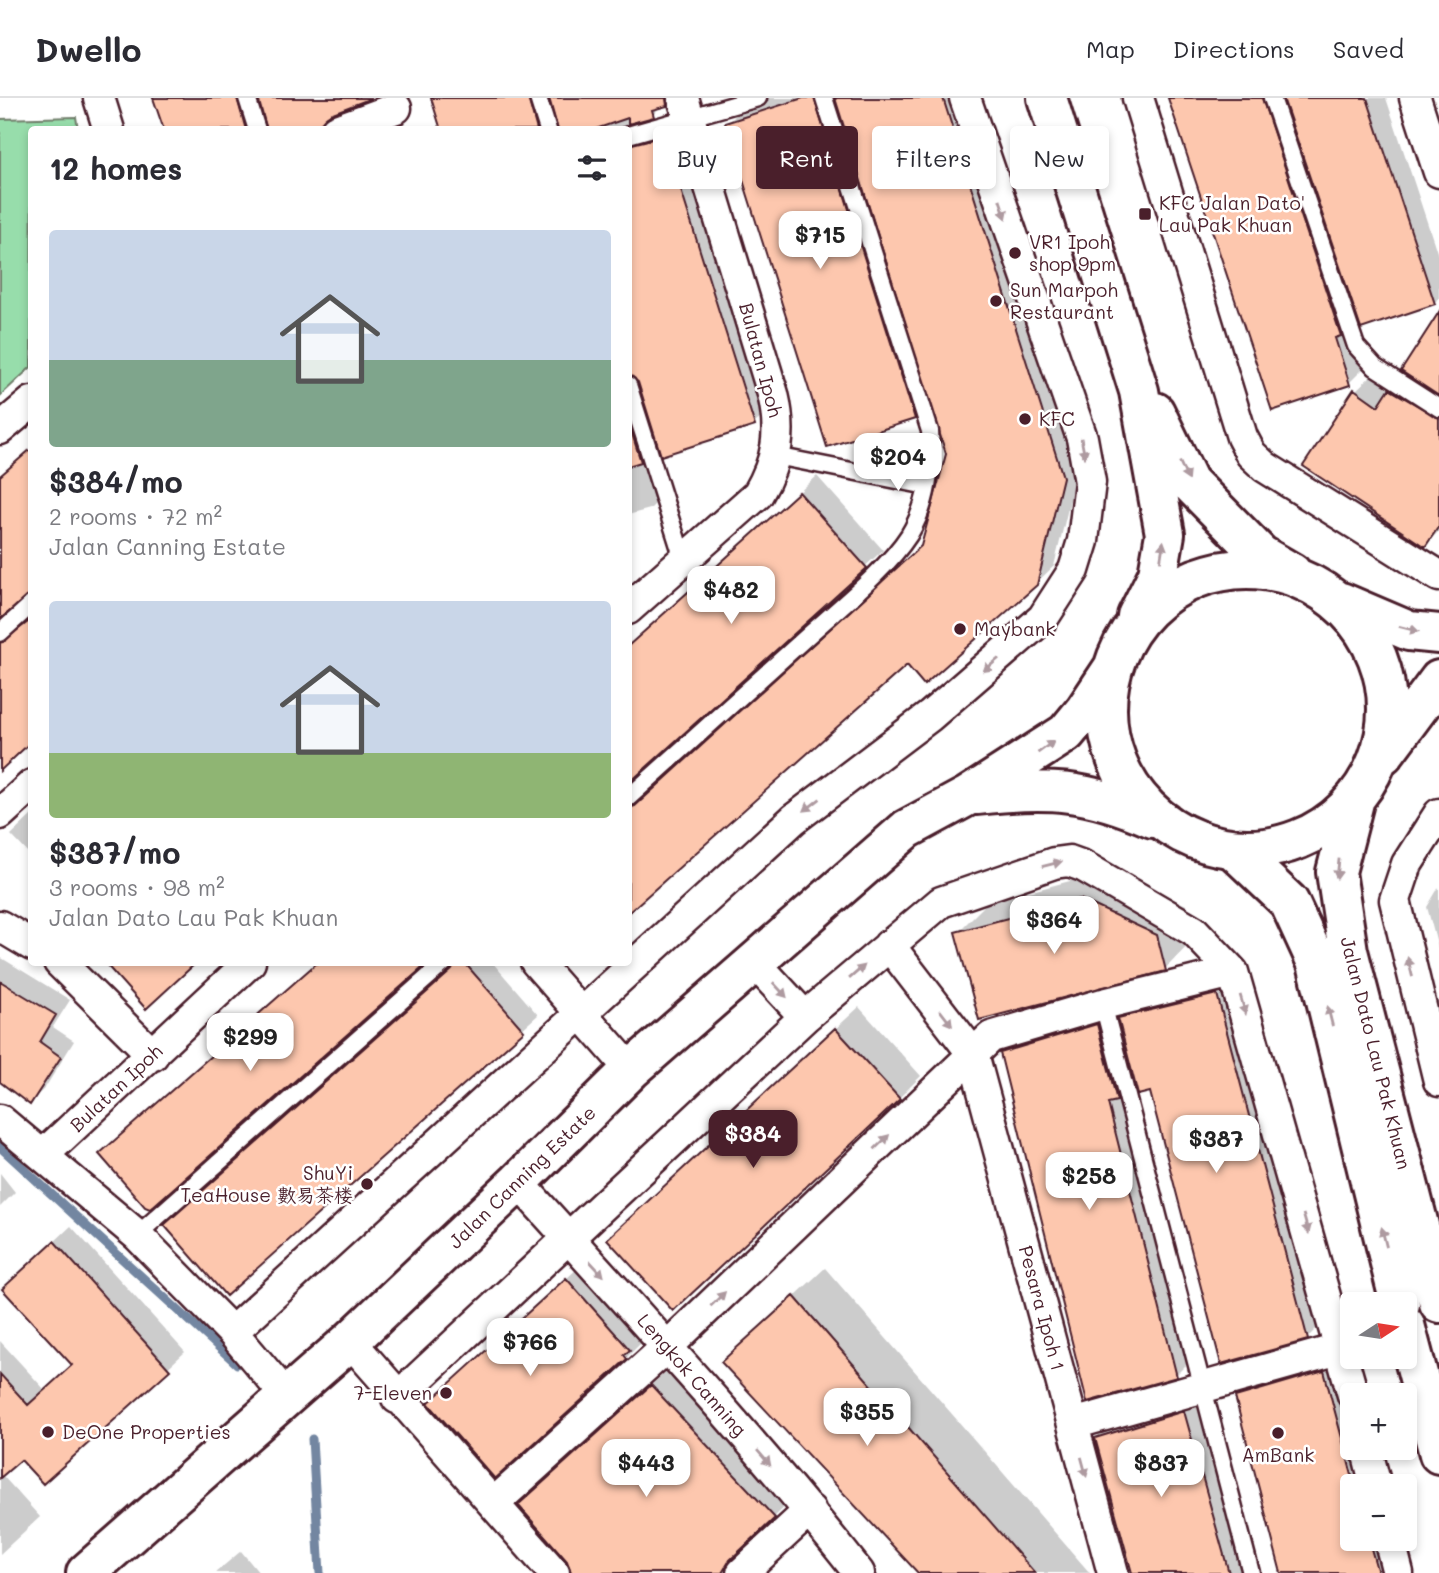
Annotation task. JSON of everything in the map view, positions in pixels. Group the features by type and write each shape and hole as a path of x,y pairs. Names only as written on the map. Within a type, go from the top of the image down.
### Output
{"main road":[{"path":"1047,98 1139,391 1165,534 1158,574 1120,652 1107,710 1114,753 1133,791 1162,822 1196,841 1234,850 1278,848 1320,831 1354,802 1439,680"},
{"path":"1139,391 1160,419 1189,482 1261,555 1321,590 1367,635 1385,679 1387,725 1374,770"},
{"path":"1120,652 1153,605 1186,582 1225,570 1266,569 1321,590 1409,631 1439,634"},
{"name":"Jalan Canning Estate","path":"86,1573 288,1398 518,1182 631,1070 907,830 968,796 1066,733 1085,710 1120,652"},
{"name":"Jalan Canning Estate","path":"968,796 1052,789 1088,794 1162,822"},
{"name":"Jalan Dato Lau Pak Khuan","path":"1354,802 1336,872 1348,951 1430,1228 1439,1303"},
{"name":"Jalan Dato Lau Pak Khuan","path":"1234,850 1289,902 1317,963 1397,1292"},
{"name":"Jalan Dato Lau Pak Khuan","path":"1416,1369 1439,1454"}],"street":[{"path":"99,98 108,126"},
{"path":"232,1332 794,819 930,716 1025,636 1055,601 1073,570 1089,509 1090,482 1082,438 965,98"},
{"path":"1138,98 1242,437 1251,454 1265,467 1439,576"},
{"path":"1415,98 1439,172"},
{"name":"Bulatan Ipoh","path":"632,606 758,494 776,456 778,416 687,108"},
{"path":"350,126 397,112"},
{"path":"0,429 28,405"},
{"path":"0,814 28,789"},
{"path":"1439,814 1407,864 1395,900 1439,1081"},
{"path":"397,1398 805,1017 889,945 952,896 1054,863 1069,861 1083,866 1194,931 1233,972 1340,1324"},
{"path":"0,926 28,943"},
{"name":"Pesara Ipoh 1","path":"889,945 973,1054 1113,1573"},
{"path":"755,962 805,1017"},
{"path":"63,966 153,1055"},
{"name":"Bulatan Ipoh","path":"43,1155 246,966"},
{"path":"539,966 580,1016 631,1070"},
{"path":"494,1503 668,1346 991,1037 1103,1004 1233,972"},
{"path":"0,1120 137,1236 232,1332 288,1398"},
{"name":"Lengkok Canning","path":"518,1182 668,1346 810,1510 859,1573"},
{"path":"1418,1324 1422,1325 1431,1308 1430,1228"},
{"path":"349,1341 554,1573"},
{"path":"1073,1424 1340,1349"},
{"path":"748,1572 810,1510"},
{"path":"1392,1551 1398,1573"}],"lane":[{"path":"247,98 256,126"},
{"path":"538,98 547,126"},
{"path":"632,133 687,108 758,98"},
{"path":"632,794 836,610 898,548 918,517 927,486 931,459 930,431 824,98"},
{"path":"1272,98 1356,346 1375,367 1439,408"},
{"path":"632,398 684,562"},
{"path":"776,456 927,486"},
{"path":"0,633 28,608"},
{"path":"137,1236 441,966"},
{"path":"1103,1004 1200,1388 1251,1573"}],"green space":[{"path":"76,117 78,126 28,126 28,370 0,396 0,119"}],"building":[{"path":"153,98 237,98 245,126 163,126"},
{"path":"258,98 372,98 330,114 319,126 266,126"},
{"path":"431,98 528,98 536,126 440,126"},
{"path":"549,98 666,98 667,106 652,110 654,117 628,124 628,118 605,126 557,126"},
{"path":"803,98 814,98 823,126 756,126 756,189 843,189 915,419 827,447 742,177 742,126 726,126 725,123"},
{"path":"835,98 943,98 952,126 872,126 872,189 972,189 1063,477 1037,585 924,685 907,665 632,909 632,807 921,546 946,454 858,172 858,126 844,126"},
{"path":"1168,98 1262,98 1341,336 1335,338 1350,385 1272,411"},
{"path":"1283,98 1367,98 1435,304 1361,329"},
{"path":"653,139 653,189 681,189 755,426 661,456 638,382 632,378 632,144"},
{"path":"1439,312 1439,396 1401,371"},
{"path":"1354,389 1378,406 1389,389 1439,418 1439,526 1425,547 1303,466"},
{"path":"632,434 641,462 632,465"},
{"path":"28,452 28,597 0,619 0,476"},
{"path":"799,492 867,568 632,780 632,642"},
{"path":"28,622 28,745 0,771 0,643"},
{"path":"1080,899 1157,935 1166,971 979,1020 955,932"},
{"path":"108,966 193,966 146,1009"},
{"path":"313,966 424,966 150,1209 145,1207 99,1154"},
{"path":"454,966 467,966 524,1031 226,1296 164,1225"},
{"path":"0,981 56,1015 40,1042 61,1057 30,1105 0,1082"},
{"path":"1217,994 1308,1340 1221,1364 1150,1092 1138,1095 1118,1018"},
{"path":"1097,1024 1117,1101 1108,1103 1177,1377 1087,1402 1000,1053"},
{"path":"835,1028 900,1099 673,1311 607,1239"},
{"path":"54,1241 170,1370 43,1484 21,1460 0,1478 0,1374 28,1405 72,1365 2,1289"},
{"path":"566,1278 630,1350 624,1355 627,1359 495,1479 428,1403"},
{"path":"794,1296 1035,1573 918,1573 721,1362"},
{"path":"1324,1371 1340,1431 1340,1460 1348,1460 1352,1474 1340,1474 1340,1551 1372,1551 1378,1573 1281,1573 1235,1397"},
{"path":"651,1385 775,1518 730,1560 722,1573 571,1573 567,1561 518,1505"},
{"path":"1184,1411 1229,1573 1132,1573 1095,1438"}],"waterway":[{"path":"0,1147 237,1364"},
{"path":"312,1439 320,1573"}],"place":[{"name":"KFC Jalan Dato' Lau Pak Khuan","path":"1145,214"},
{"name":"VR1 Ipoh shop 9pm","path":"1015,253"},
{"name":"Sun Marpoh Restaurant","path":"996,301"},
{"name":"KFC","path":"1025,419"},
{"name":"Maybank","path":"960,629"},
{"name":"ShuYi TeaHouse 數易茶楼","path":"367,1184"},
{"name":"7-Eleven","path":"446,1393"},
{"name":"DeOne Properties","path":"48,1432"},
{"name":"AmBank","path":"1278,1433"}]}
